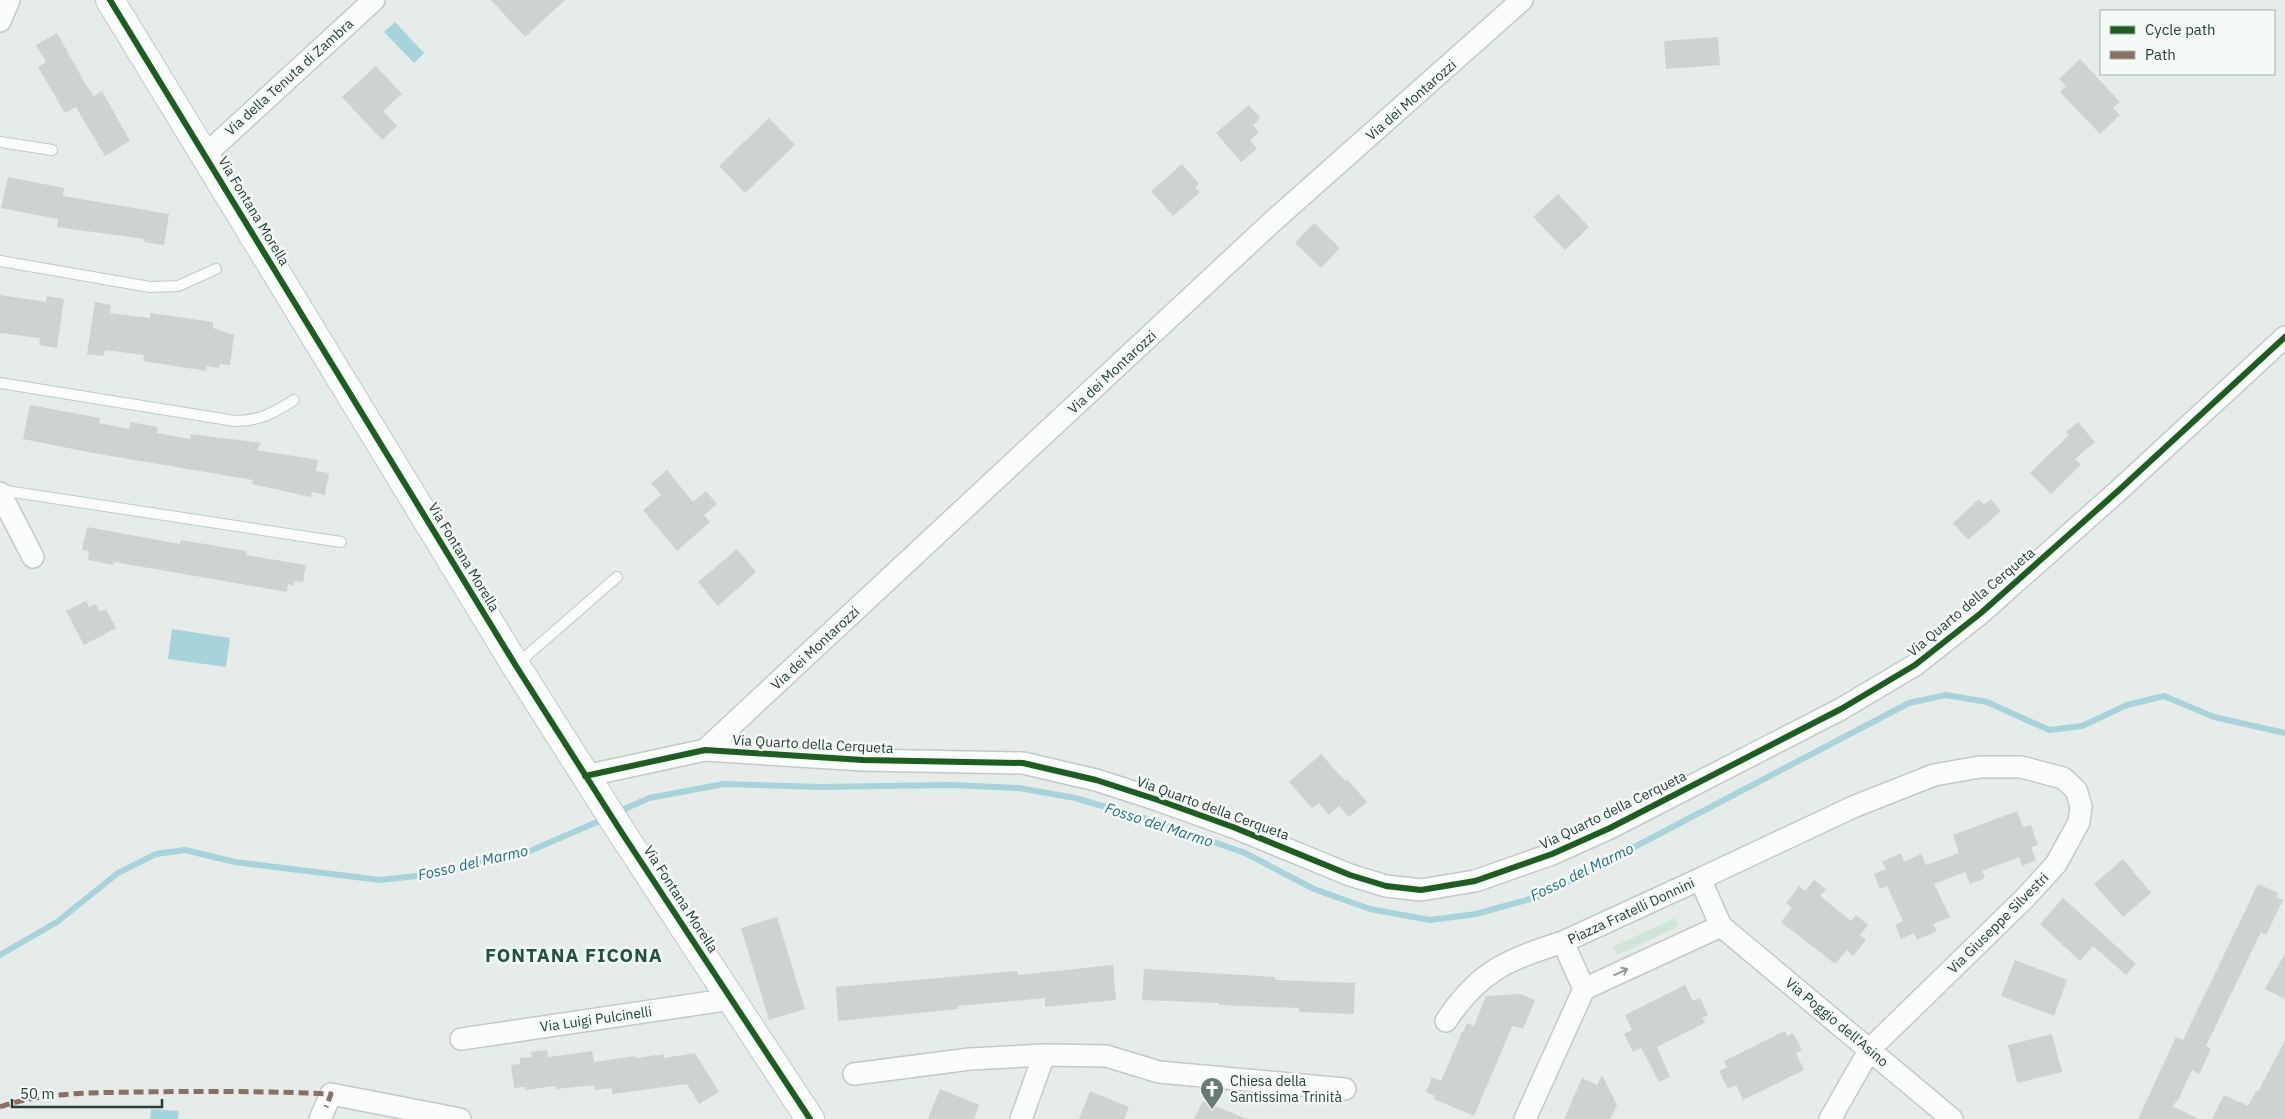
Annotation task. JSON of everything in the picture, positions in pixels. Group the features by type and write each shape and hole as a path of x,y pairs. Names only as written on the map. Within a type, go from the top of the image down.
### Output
{"street":[{"name":"Via Fontana Morella","path":"110,0 516,666 622,833 810,1119"},
{"name":"Via della Tenuta di Zambra","path":"205,155 374,0"},
{"name":"Via dei Montarozzi","path":"705,750 1271,223 1522,0"},
{"name":"Via Quarto della Cerqueta","path":"591,784 705,750 863,760 929,762 993,760 1024,763 1096,780 1177,806 1350,875 1386,886 1421,890 1475,881 1534,861 1603,831 1841,709 1916,665 1981,613 2111,498 2285,337"},
{"path":"0,491 32,557"},
{"name":"Via Giuseppe Silvestri","path":"1700,879 1853,807 1934,776 1980,767 2008,766 2054,774 2071,784 2079,799 2080,813 2076,831 2056,864 2025,898 1870,1048 1830,1119"},
{"name":"Piazza Fratelli Donnini","path":"1584,989 1563,942 1700,879 1721,926"},
{"path":"1525,1119 1584,989 1721,926"},
{"name":"Via Poggio dell'Asino","path":"1721,926 1870,1048 1952,1119"},
{"path":"1446,1021 1471,988 1492,971 1517,958 1563,942"},
{"name":"Via Luigi Pulcinelli","path":"461,1039 732,999"},
{"path":"1021,1119 1044,1055"},
{"path":"854,1074 970,1059 1044,1055 1106,1056 1158,1072 1345,1089"},
{"path":"326,1107 460,1119"}],"lane":[{"path":"0,142 52,150"},
{"path":"0,261 150,287 178,286 216,269"},
{"path":"0,383 235,421 261,418 294,400"},
{"path":"0,491 341,542"},
{"path":"516,666 617,577"}],"green space":[{"path":"1675,918 1679,926 1617,955 1613,947"}],"water":[{"path":"395,22 424,53 414,63 384,32"},
{"path":"172,629 230,638 226,667 168,659"},
{"path":"151,1109 179,1111 178,1119 150,1119"}],"building":[{"path":"491,0 565,0 525,37"},
{"path":"57,33 86,85 94,96 102,91 130,141 105,156 76,107 65,113 38,67 46,62 36,45"},
{"path":"1718,37 1720,65 1666,69 1664,41"},
{"path":"2080,59 2120,102 2113,108 2120,115 2100,134 2060,92 2066,86 2059,79"},
{"path":"376,66 402,94 383,111 397,126 382,140 342,97"},
{"path":"1249,105 1260,118 1253,125 1259,132 1250,140 1257,149 1241,162 1216,133"},
{"path":"769,118 795,145 745,193 719,166"},
{"path":"1182,164 1199,184 1195,187 1200,192 1173,216 1151,191"},
{"path":"8,177 64,188 63,196 169,214 164,245 144,242 144,239 57,227 58,219 1,208"},
{"path":"1558,194 1589,227 1565,250 1533,217"},
{"path":"1314,223 1340,248 1321,268 1295,243"},
{"path":"0,295 46,302 47,296 64,299 57,348 39,345 40,338 0,333"},
{"path":"95,302 111,305 110,313 150,318 150,313 213,322 213,328 234,335 230,365 220,364 219,368 207,366 206,371 143,361 144,355 105,350 104,356 87,354"},
{"path":"30,405 100,418 99,423 129,429 130,422 158,427 157,433 190,439 191,434 261,443 257,450 318,460 316,471 329,473 325,495 312,492 311,497 252,484 253,480 23,439"},
{"path":"2078,422 2095,442 2075,459 2081,465 2051,494 2030,473 2069,435 2066,432"},
{"path":"667,470 693,502 706,491 717,504 704,515 710,522 677,551 643,510 661,495 651,483"},
{"path":"1979,499 1984,505 1991,499 2001,511 1968,540 1953,523"},
{"path":"87,527 180,544 181,540 246,551 246,555 306,565 303,582 294,581 294,586 288,584 287,592 114,562 113,565 88,560 89,551 82,550"},
{"path":"737,549 756,572 718,606 698,582"},
{"path":"86,601 89,607 96,604 100,612 106,609 116,628 84,645 66,611"},
{"path":"1321,754 1367,802 1349,817 1339,806 1329,815 1319,803 1312,808 1289,782"},
{"path":"2017,811 2023,827 2031,825 2038,845 2031,847 2036,860 2022,866 2019,857 1982,871 1985,878 1970,884 1965,872 1934,884 1950,917 1933,924 1937,931 1917,940 1914,933 1901,939 1895,925 1903,921 1887,886 1880,889 1874,874 1886,869 1882,862 1901,853 1904,862 1921,854 1926,865 1959,853 1953,835"},
{"path":"2123,859 2151,893 2123,917 2094,884"},
{"path":"1814,880 1826,889 1820,896 1851,921 1856,915 1868,925 1860,935 1866,940 1853,956 1847,950 1835,964 1781,922 1792,908 1786,903 1799,886 1805,891"},
{"path":"2258,884 2278,893 2276,897 2283,900 2266,935 2261,932 2206,1046 2211,1049 2199,1074 2192,1070 2178,1100 2172,1106 2199,1119 2138,1119 2176,1037 2183,1040"},
{"path":"2063,898 2136,964 2126,975 2093,946 2080,961 2040,924"},
{"path":"777,917 805,1009 769,1020 741,928"},
{"path":"2285,953 2285,999 2265,989"},
{"path":"2015,960 2067,980 2054,1016 2001,996"},
{"path":"1113,965 1116,1000 1045,1007 1045,998 958,1006 958,1009 838,1021 836,987 1017,971 1018,975"},
{"path":"1144,969 1275,977 1275,980 1355,983 1354,1014 1299,1012 1299,1008 1142,1000"},
{"path":"1685,985 1693,1001 1700,998 1708,1015 1702,1018 1705,1023 1657,1047 1670,1077 1659,1082 1641,1048 1633,1052 1624,1034 1632,1030 1625,1015"},
{"path":"1520,994 1535,1000 1523,1029 1513,1026 1511,1029 1474,1116 1434,1099 1435,1096 1426,1092 1432,1077 1441,1081 1462,1032 1467,1023 1474,1026 1486,996"},
{"path":"1785,1031 1787,1036 1793,1033 1802,1050 1796,1053 1804,1070 1743,1100 1736,1085 1728,1089 1719,1071 1727,1067 1724,1061"},
{"path":"2052,1034 2062,1072 2017,1083 2008,1045"},
{"path":"2285,1040 2285,1119 2212,1119 2224,1095 2248,1106 2256,1091 2258,1092"},
{"path":"547,1050 548,1057 592,1051 594,1062 636,1056 636,1058 664,1054 664,1058 695,1053 719,1092 699,1104 687,1084 612,1094 612,1088 595,1090 594,1085 556,1089 556,1086 525,1090 525,1087 514,1088 511,1065 520,1064 520,1058 532,1057 531,1052"},
{"path":"1602,1075 1617,1105 1610,1119 1564,1119 1582,1078 1597,1085"},
{"path":"940,1089 979,1105 974,1119 928,1119"},
{"path":"1090,1091 1129,1107 1124,1119 1079,1119"},
{"name":"Chiesa della Santissima Trinità","path":"1203,1101 1247,1119 1194,1119"}],"waterway":[{"name":"Fosso del Marmo","path":"616,813 649,798 724,784 820,787 950,785 1019,788 1075,798 1154,821 1245,853 1314,889 1370,909 1430,920 1476,914 1541,896 1909,703 1946,695 1987,702 2049,730 2082,726 2127,705 2164,696 2214,717 2285,733"},
{"name":"Fosso del Marmo","path":"0,955 57,922 118,873 156,854 185,850 235,862 380,880 425,875 523,854 604,819"}],"marked path":[{"path":"0,1107 33,1098 67,1094 209,1091 331,1094 326,1107"}],"cycle path":[{"path":"110,0 516,666 622,833 810,1119"},
{"path":"585,776 705,750 863,760 1023,763 1096,780 1158,800 1233,827 1350,875 1386,886 1421,890 1475,881 1552,854 1610,828 1841,709 1915,665 1981,613 2118,491 2285,337"}],"place":[{"name":"Chiesa della Santissima Trinità","path":"1212,1110"}],"district":[{"name":"FONTANA FICONA","path":"574,955"}]}
